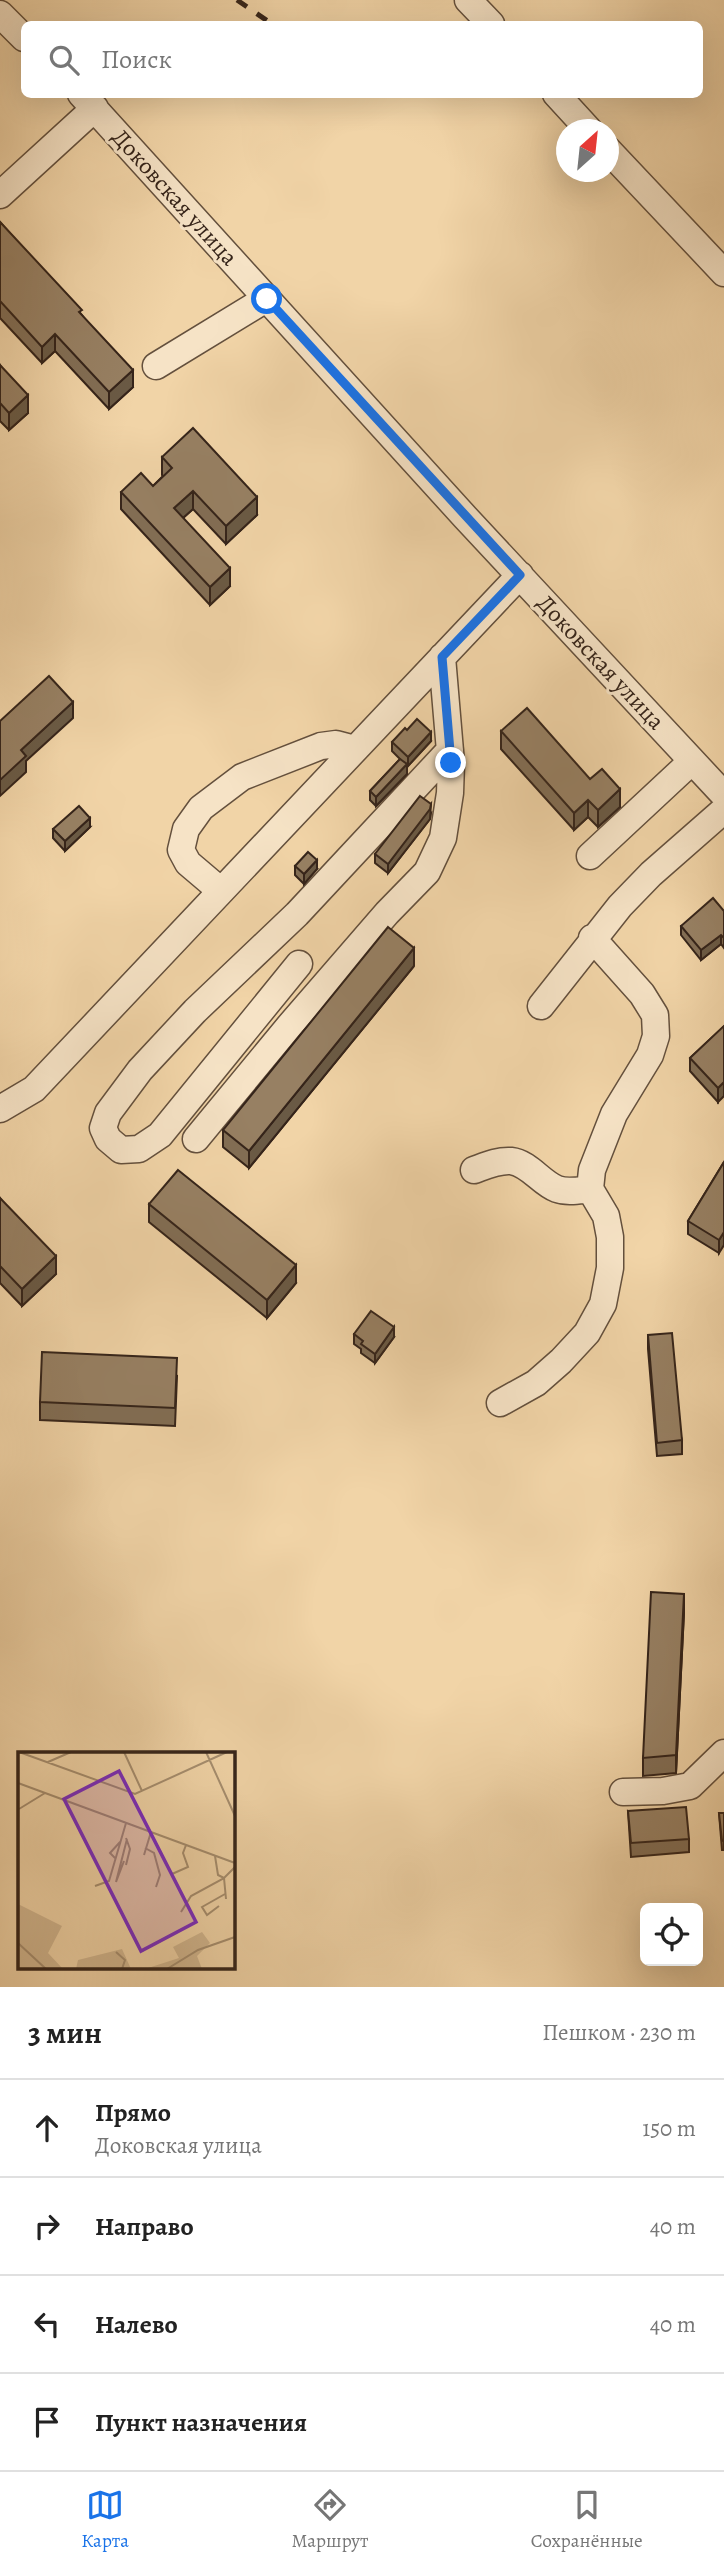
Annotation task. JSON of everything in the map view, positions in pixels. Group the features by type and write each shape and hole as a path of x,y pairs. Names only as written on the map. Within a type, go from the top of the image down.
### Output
{"street":[{"path":"468,0 488,21"},
{"path":"0,14 21,35"},
{"path":"560,98 579,119"},
{"path":"0,195 88,101"},
{"name":"Доковская улица","path":"88,101 724,795"},
{"path":"619,162 724,273"},
{"path":"156,366 267,299"},
{"path":"3,1110 34,1089 520,575"},
{"path":"196,1139 289,1025 387,913 428,872 443,838 450,793 450,750 442,657"},
{"path":"221,891 188,863 181,849 186,829 201,808 242,777 321,746 336,744 355,750"},
{"path":"299,964 160,1135 139,1149 121,1150 108,1139 103,1128 108,1113 140,1070 195,1011 297,914 450,750"},
{"path":"590,856 692,761"},
{"path":"541,1006 592,938 651,874 724,810"},
{"path":"500,1403 536,1383 561,1361 587,1332 603,1304 610,1268 610,1237 606,1216 590,1189 592,1170 614,1114 650,1055 656,1035 654,1015 642,993 592,938"},
{"path":"474,1170 511,1161 522,1165 557,1189 590,1189"},
{"path":"623,1792 663,1791 690,1786 724,1754"}],"building":[{"path":"0,222 82,310 79,312 133,370 109,392 55,334 42,347 0,301"},
{"path":"0,365 28,395 9,413 0,403"},
{"path":"193,428 257,497 226,526 193,491 174,508 230,568 210,587 121,492 141,473 153,486 172,468 162,457"},
{"path":"49,676 73,702 21,750 26,756 0,780 0,721"},
{"path":"527,708 590,779 602,769 620,789 598,810 588,800 574,813 501,731"},
{"path":"417,719 431,732 408,757 392,742"},
{"path":"400,759 407,764 376,797 370,791"},
{"path":"420,796 431,804 430,809 388,864 375,854"},
{"path":"79,806 90,818 65,841 53,829"},
{"path":"308,852 317,860 304,874 295,866"},
{"path":"713,898 724,911 724,938 721,935 701,950 681,926"},
{"path":"388,927 414,948 249,1151 223,1130"},
{"path":"724,1026 724,1082 718,1088 690,1058"},
{"path":"724,1162 724,1232 719,1240 688,1221"},
{"path":"178,1170 296,1265 267,1300 149,1204"},
{"path":"0,1198 56,1256 22,1289 0,1266"},
{"path":"371,1311 394,1327 375,1354 361,1344 363,1341 354,1334"},
{"path":"672,1333 682,1440 657,1443 648,1335"},
{"path":"42,1352 177,1358 175,1408 40,1402"},
{"path":"651,1592 684,1594 676,1755 643,1758"},
{"path":"686,1807 689,1839 631,1843 628,1811"},
{"path":"719,1813 724,1813 722,1841"}],"railway":[{"path":"237,0 268,21"}],"route":[{"path":"267,299 520,575 442,657 451,763"}]}
